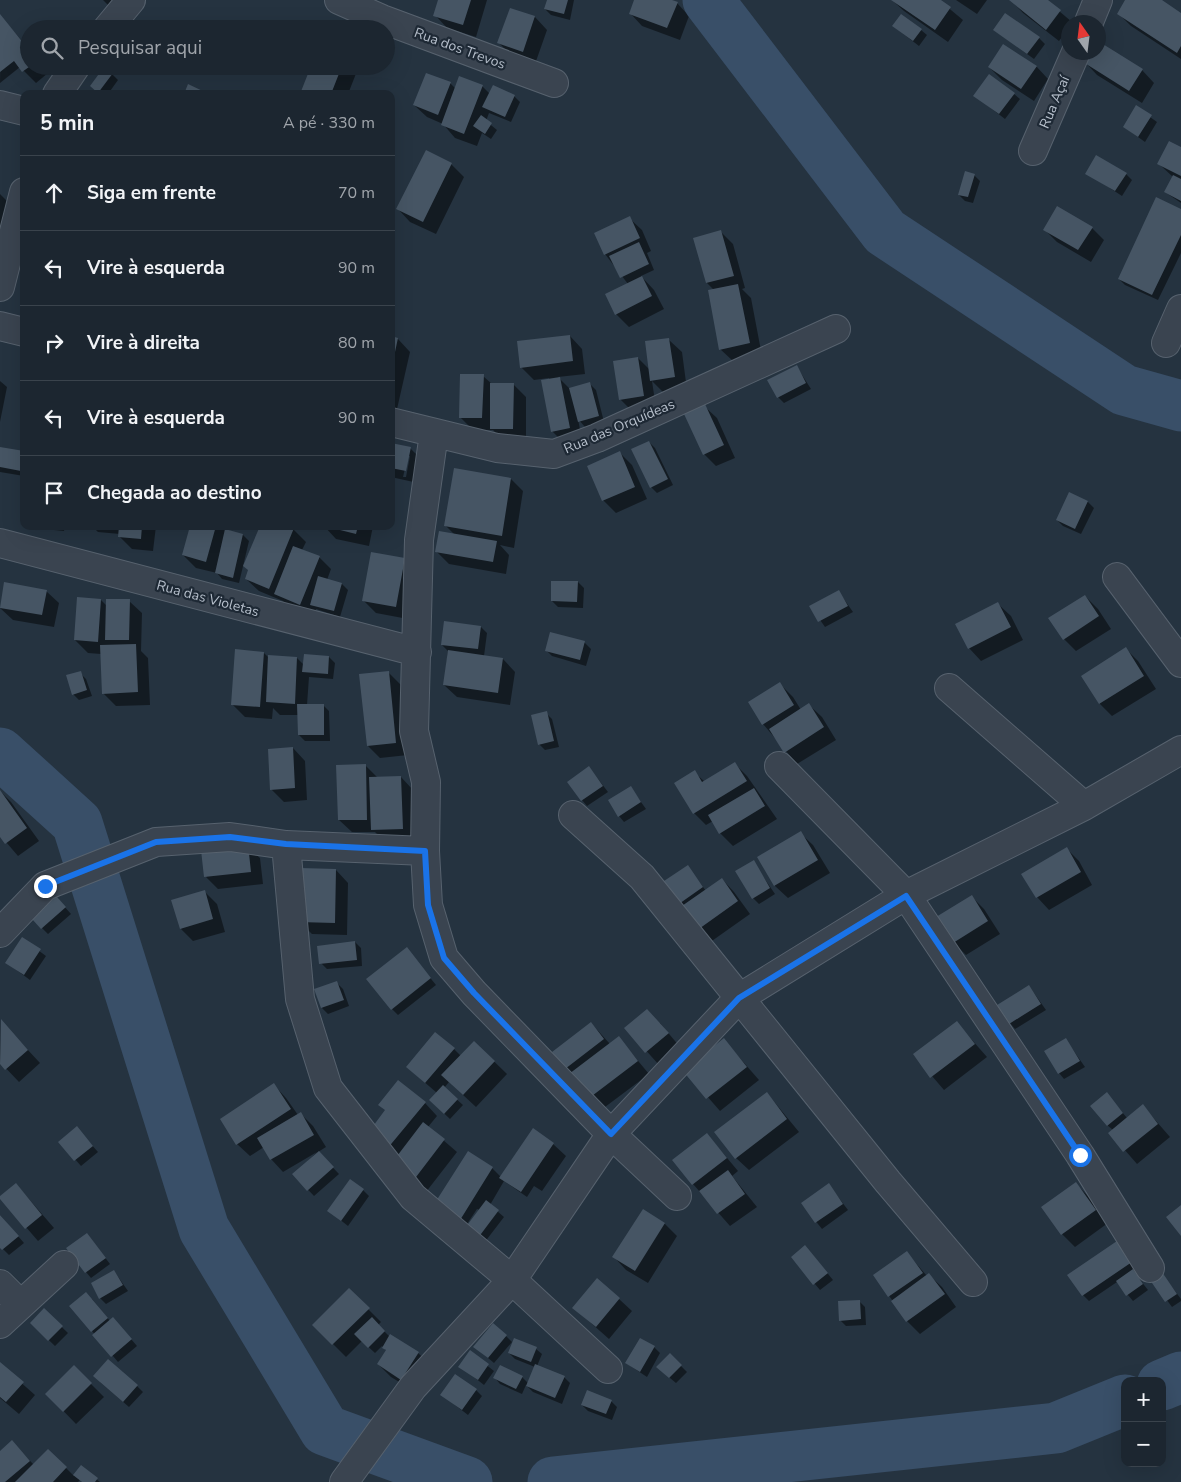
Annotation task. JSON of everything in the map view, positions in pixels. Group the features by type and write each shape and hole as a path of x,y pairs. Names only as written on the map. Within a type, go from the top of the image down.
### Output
{"street":[{"path":"114,20 131,0"},
{"name":"Rua dos Trevos","path":"339,0 387,10 554,83"},
{"path":"1092,15 1098,0"},
{"name":"Rua Açaí","path":"1033,151 1073,60"},
{"path":"60,90 70,75"},
{"path":"0,105 20,110"},
{"path":"0,287 20,208"},
{"path":"1166,343 1181,309"},
{"path":"0,326 20,331"},
{"name":"Rua das Orquídeas","path":"395,423 497,448 554,454 597,438 836,329"},
{"path":"434,433 419,540 414,731 426,782 425,851 428,905 444,958 474,993 611,1134 677,1196"},
{"name":"Rua das Violetas","path":"0,543 417,652"},
{"path":"1117,577 1181,662"},
{"path":"950,688 1084,806"},
{"path":"344,1482 413,1387 512,1280 611,1134 739,998 906,896 1084,806 1181,750"},
{"path":"779,766 906,896 1080,1155 1150,1268"},
{"path":"572,814 642,877 888,1182 973,1282"},
{"path":"0,933 45,886 156,842 230,837 286,844 425,851"},
{"path":"286,844 300,999 328,1088 413,1198 512,1280 608,1369"},
{"path":"0,1324 64,1264"},
{"path":"0,1284 20,1304"}],"building":[{"path":"438,0 471,0 463,25 433,16"},
{"path":"547,0 568,0 564,14 544,9"},
{"path":"634,0 672,0 678,2 667,28 629,14"},
{"path":"891,0 941,0 951,7 935,30"},
{"path":"1009,0 1048,0 1061,10 1046,30"},
{"path":"1125,0 1162,0 1181,13 1181,46 1177,53 1117,14"},
{"path":"510,8 535,16 523,52 497,43"},
{"path":"1005,13 1040,37 1027,54 993,30"},
{"path":"0,14 20,39 20,69 14,61 0,72"},
{"path":"901,14 922,29 913,41 892,26"},
{"path":"1003,44 1037,66 1021,89 988,67"},
{"path":"1106,46 1143,69 1129,91 1083,62 1084,60 1106,60"},
{"path":"426,73 451,82 438,115 413,105"},
{"path":"989,74 1015,93 999,114 973,96"},
{"path":"98,75 112,75 100,90 95,90 90,86"},
{"path":"307,75 338,75 333,90 302,90"},
{"path":"459,76 483,85 464,134 441,125"},
{"path":"188,84 201,90 186,90"},
{"path":"493,85 515,95 505,117 482,107"},
{"path":"1136,105 1152,115 1138,137 1123,127"},
{"path":"481,115 492,123 485,134 473,126"},
{"path":"1169,141 1181,147 1181,176 1157,164"},
{"path":"426,150 452,163 423,222 396,209"},
{"path":"1096,155 1127,173 1115,191 1085,174"},
{"path":"965,171 975,174 968,197 958,195"},
{"path":"1173,175 1181,179 1181,201 1164,192"},
{"path":"1156,197 1181,209 1181,235 1152,295 1118,279"},
{"path":"1057,206 1093,227 1078,250 1043,230"},
{"path":"630,216 640,238 604,255 594,233"},
{"path":"721,230 734,276 706,283 693,238"},
{"path":"639,242 649,264 620,278 609,256"},
{"path":"642,276 652,296 615,315 605,294"},
{"path":"738,284 750,343 719,350 708,290"},
{"path":"570,335 573,361 520,368 517,341"},
{"path":"395,337 398,338 395,352"},
{"path":"669,338 675,377 650,381 645,341"},
{"path":"638,357 644,396 619,400 613,361"},
{"path":"797,365 806,383 777,398 767,380"},
{"path":"460,374 484,374 482,418 459,418"},
{"path":"560,377 570,428 551,432 541,380"},
{"path":"590,382 599,416 578,422 569,388"},
{"path":"490,383 514,383 513,429 490,429"},
{"path":"705,404 724,445 703,455 684,414"},
{"path":"649,441 668,479 650,488 631,449"},
{"path":"395,444 411,447 406,471 395,469"},
{"path":"0,447 20,450 20,471 0,467"},
{"path":"620,451 635,487 602,501 587,466"},
{"path":"454,468 511,478 502,536 444,526"},
{"path":"1069,492 1088,501 1075,529 1056,520"},
{"path":"119,530 142,530 141,539 118,537"},
{"path":"189,530 215,530 206,562 182,555"},
{"path":"225,530 243,534 233,578 215,573"},
{"path":"258,530 293,530 269,589 245,579 248,570 243,566"},
{"path":"340,530 357,530 356,534"},
{"path":"439,531 497,541 493,562 435,552"},
{"path":"293,546 320,556 300,605 274,594"},
{"path":"371,552 405,558 396,607 362,601"},
{"path":"318,576 342,583 334,611 310,605"},
{"path":"551,581 578,581 577,602 551,601"},
{"path":"4,582 47,590 42,615 0,608"},
{"path":"839,590 848,606 818,622 809,606"},
{"path":"1085,595 1099,616 1063,640 1048,618"},
{"path":"77,597 101,599 98,642 74,640"},
{"path":"106,599 130,599 129,640 105,640"},
{"path":"998,602 1011,627 968,649 955,624"},
{"path":"444,621 481,626 478,649 441,645"},
{"path":"550,632 585,641 580,660 545,651"},
{"path":"136,644 138,692 102,694 100,645"},
{"path":"1126,647 1144,676 1099,704 1081,676"},
{"path":"235,649 264,652 260,707 231,705"},
{"path":"448,650 503,658 498,693 443,685"},
{"path":"304,654 329,656 328,674 302,672"},
{"path":"268,655 297,657 295,704 266,702"},
{"path":"81,671 87,690 72,695 66,675"},
{"path":"389,671 396,743 367,746 359,674"},
{"path":"780,682 794,705 762,725 748,702"},
{"path":"809,703 824,727 784,753 769,729"},
{"path":"297,704 324,704 324,735 298,735"},
{"path":"547,711 554,741 538,745 531,715"},
{"path":"293,747 295,788 270,790 268,749"},
{"path":"735,762 747,781 693,814 674,783 695,770 702,782"},
{"path":"366,764 367,820 338,820 336,765"},
{"path":"589,766 603,786 581,801 567,782"},
{"path":"401,776 403,829 371,830 369,777"},
{"path":"631,786 641,802 618,817 608,800"},
{"path":"754,788 765,806 719,834 708,815"},
{"path":"0,790 27,828 5,844 0,837"},
{"path":"801,831 818,860 774,886 757,857"},
{"path":"248,844 251,872 204,877 201,850"},
{"path":"1067,847 1081,872 1036,898 1021,874"},
{"path":"754,860 770,888 752,899 735,871"},
{"path":"688,865 703,887 676,906 661,883"},
{"path":"300,868 336,869 335,923 298,922"},
{"path":"722,878 738,901 696,931 679,908"},
{"path":"49,888 66,907 41,929 24,910"},
{"path":"205,890 213,919 180,929 171,900"},
{"path":"972,895 988,921 953,943 936,917"},
{"path":"22,937 41,949 24,975 5,963"},
{"path":"355,941 357,960 319,964 317,946"},
{"path":"407,947 431,978 391,1010 366,979"},
{"path":"337,981 344,1000 321,1008 314,989"},
{"path":"1029,985 1041,1004 1009,1024 997,1005"},
{"path":"647,1009 669,1033 645,1053 624,1028"},
{"path":"1,1019 28,1050 5,1070 0,1064"},
{"path":"957,1021 975,1044 930,1078 913,1054"},
{"path":"591,1022 604,1039 565,1069 552,1052"},
{"path":"435,1032 455,1048 425,1083 406,1067"},
{"path":"619,1036 638,1061 584,1102 565,1077"},
{"path":"724,1038 747,1067 706,1099 683,1071"},
{"path":"1066,1038 1080,1061 1058,1074 1044,1051"},
{"path":"474,1041 495,1061 463,1095 441,1075"},
{"path":"398,1080 426,1102 387,1149 368,1133 385,1110 378,1105"},
{"path":"274,1083 291,1109 236,1145 220,1119"},
{"path":"443,1085 458,1099 444,1114 429,1100"},
{"path":"767,1092 787,1119 735,1159 714,1132"},
{"path":"1107,1092 1123,1113 1107,1126 1090,1106"},
{"path":"1143,1104 1158,1124 1123,1152 1108,1133"},
{"path":"301,1112 314,1135 270,1160 257,1138"},
{"path":"423,1122 445,1139 413,1181 391,1164"},
{"path":"77,1126 93,1146 74,1161 58,1142"},
{"path":"533,1128 554,1143 521,1192 499,1178"},
{"path":"707,1133 727,1158 692,1185 672,1160"},
{"path":"319,1151 334,1167 307,1191 292,1174"},
{"path":"468,1151 493,1167 457,1225 431,1209"},
{"path":"728,1170 745,1194 717,1214 699,1191"},
{"path":"350,1179 364,1189 341,1221 327,1211"},
{"path":"1076,1182 1096,1210 1061,1235 1041,1207"},
{"path":"16,1183 42,1215 25,1229 0,1199 0,1196"},
{"path":"829,1183 843,1204 815,1223 801,1203"},
{"path":"486,1200 499,1210 475,1242 462,1232"},
{"path":"1181,1205 1181,1236 1166,1217"},
{"path":"643,1209 665,1223 635,1271 612,1257"},
{"path":"0,1215 19,1236 2,1250 0,1248"},
{"path":"87,1233 106,1258 85,1273 66,1248"},
{"path":"1117,1241 1132,1262 1082,1296 1067,1275"},
{"path":"805,1245 828,1273 813,1285 791,1257"},
{"path":"907,1251 923,1273 888,1297 873,1275"},
{"path":"1133,1269 1143,1284 1126,1296 1116,1281"},
{"path":"114,1270 123,1285 99,1299 91,1283"},
{"path":"1162,1272 1177,1294 1165,1302 1150,1280"},
{"path":"929,1273 945,1294 906,1322 891,1301"},
{"path":"597,1278 620,1298 596,1327 572,1308"},
{"path":"349,1288 370,1308 332,1345 312,1325"},
{"path":"86,1292 108,1318 91,1332 69,1306"},
{"path":"860,1300 861,1319 839,1321 838,1301"},
{"path":"44,1308 63,1326 48,1341 30,1323"},
{"path":"113,1317 132,1339 111,1357 92,1335"},
{"path":"372,1317 385,1331 368,1348 354,1334"},
{"path":"493,1323 507,1335 488,1358 473,1347"},
{"path":"390,1334 419,1352 401,1380 377,1364 386,1350 382,1348"},
{"path":"514,1338 537,1347 531,1362 508,1353"},
{"path":"640,1338 655,1346 640,1372 625,1363"},
{"path":"470,1350 489,1364 478,1380 458,1367"},
{"path":"670,1353 682,1365 669,1378 656,1367"},
{"path":"108,1359 138,1385 123,1402 93,1376"},
{"path":"0,1362 24,1382 6,1402 0,1397"},
{"path":"535,1364 565,1376 555,1398 526,1386"},
{"path":"74,1365 92,1383 63,1412 45,1394"},
{"path":"500,1365 523,1376 516,1389 493,1378"},
{"path":"455,1374 477,1389 462,1410 440,1395"},
{"path":"587,1390 612,1400 606,1414 581,1405"},
{"path":"12,1440 30,1461 5,1482 0,1482 0,1451"},
{"path":"48,1449 67,1467 53,1482 15,1482"},
{"path":"81,1465 98,1478 95,1482 82,1482 73,1475"}],"waterway":[{"path":"708,0 885,232 1124,390 1181,406"},
{"path":"0,753 77,823 204,1229 325,1430 467,1482"},
{"path":"1166,1383 1181,1377"},
{"path":"553,1482 1056,1428 1121,1402"}],"route":[{"path":"45,886 156,842 230,837 286,844 425,851 428,905 444,958 474,993 611,1134 739,998 906,896 1080,1155"}]}
